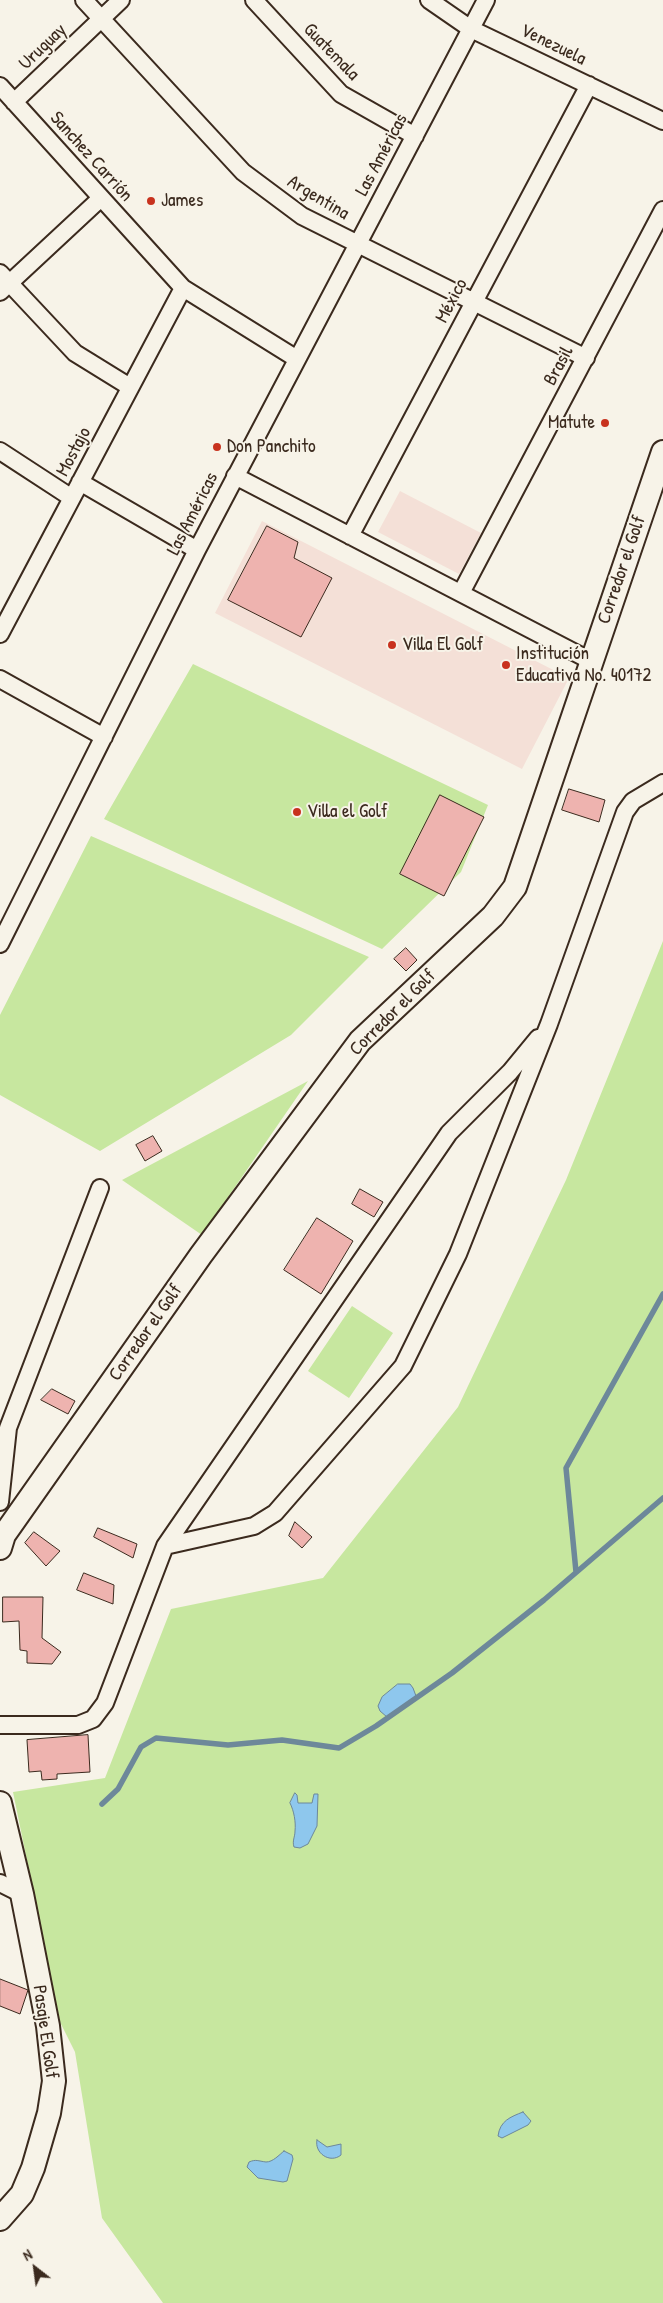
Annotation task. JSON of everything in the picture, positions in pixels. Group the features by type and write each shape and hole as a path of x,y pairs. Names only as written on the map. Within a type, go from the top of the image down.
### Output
{"street":[{"name":"Argentina","path":"84,0 243,172 302,216 586,358"},
{"name":"Uruguay","path":"14,102 121,0"},
{"name":"Guatemala","path":"254,0 341,94 415,136"},
{"name":"Venezuela","path":"429,0 471,28 663,121"},
{"name":"Las Américas","path":"0,944 235,476 486,0"},
{"name":"México","path":"350,536 589,85"},
{"name":"Sanchez Carrión","path":"0,86 182,288 297,359"},
{"path":"101,198 3,283 75,352 130,387"},
{"name":"Brasil","path":"461,593 663,210"},
{"name":"Mostajo","path":"0,634 182,288"},
{"path":"0,451 72,498"},
{"name":"Corredor el Golf","path":"1,1535 201,1256 360,1041 493,916 515,887 663,452"},
{"path":"235,476 591,660"},
{"path":"80,482 197,550"},
{"path":"0,678 104,737"},
{"path":"165,1546 254,1526 275,1513 403,1366 458,1254 549,1024 625,812 633,800 663,783"},
{"path":"0,1725 78,1725 93,1719 105,1704 165,1546 449,1132 510,1072 549,1024"},
{"path":"0,1502 8,1428 100,1188"},
{"path":"0,1803 22,1894"},
{"path":"0,1883 22,1894"},
{"name":"Pasaje El Golf","path":"0,2219 22,2194 33,2168 49,2113 54,2082 48,2026 22,1894"}],"shaded area":[{"path":"400,491 481,533 459,574 378,532"},
{"name":"Villa El Golf","path":"262,521 569,678 522,769 215,613"}],"green space":[{"name":"Villa el Golf","path":"193,664 488,805 461,872 382,949 104,819"},
{"path":"91,836 369,957 291,1035 100,1151 0,1095 0,1015"},
{"path":"663,941 663,2303 163,2303 102,2218 75,2052 60,2022 13,1792 105,1778 171,1609 323,1578 458,1407 566,1180"},
{"path":"308,1081 202,1235 122,1180"},
{"path":"352,1306 393,1333 349,1398 308,1371"}],"water":[{"path":"398,1684 410,1684 416,1696 387,1717 380,1711 378,1706 382,1697"},
{"path":"295,1793 298,1803 312,1803 314,1794 318,1794 317,1826 308,1844 300,1848 293,1845 295,1820 290,1803"},
{"path":"523,2112 531,2121 528,2125 502,2138 498,2136 503,2123"},
{"path":"317,2140 327,2147 341,2144 341,2155 332,2158 324,2156 318,2149"},
{"path":"284,2151 292,2155 293,2159 287,2181 258,2178 247,2167 251,2161 271,2161"}],"building":[{"path":"267,526 298,542 294,558 332,578 301,637 228,600"},
{"path":"569,789 605,800 599,822 562,810"},
{"path":"440,795 484,817 444,896 400,874"},
{"path":"406,948 417,960 406,971 394,959"},
{"path":"153,1136 162,1151 145,1161 136,1145"},
{"path":"360,1189 383,1202 374,1217 352,1204"},
{"path":"317,1218 353,1241 321,1294 284,1270"},
{"path":"52,1389 75,1401 68,1414 41,1400"},
{"path":"295,1522 312,1537 302,1548 289,1536"},
{"path":"98,1528 137,1544 133,1558 94,1537"},
{"path":"34,1532 60,1551 46,1566 25,1543"},
{"path":"84,1573 114,1585 113,1604 77,1590"},
{"path":"3,1597 43,1597 42,1638 61,1652 52,1664 27,1663 27,1651 20,1650 19,1621 3,1622"},
{"path":"88,1735 90,1772 57,1774 57,1779 42,1780 41,1771 29,1772 27,1740"},
{"path":"0,1979 28,1990 20,2014 0,2006"}],"waterway":[{"path":"576,1572 566,1468 663,1294"},
{"path":"102,1804 118,1789 141,1747 156,1738 228,1745 282,1740 339,1748 376,1726 452,1673 544,1600 663,1498"}],"place":[{"name":"James","path":"151,201"},
{"name":"Matute","path":"605,423"},
{"name":"Don Panchito","path":"217,447"},
{"name":"Villa El Golf","path":"392,645"},
{"name":"Institución Educativa No. 40172","path":"506,665"},
{"name":"Villa el Golf","path":"297,812"}]}
